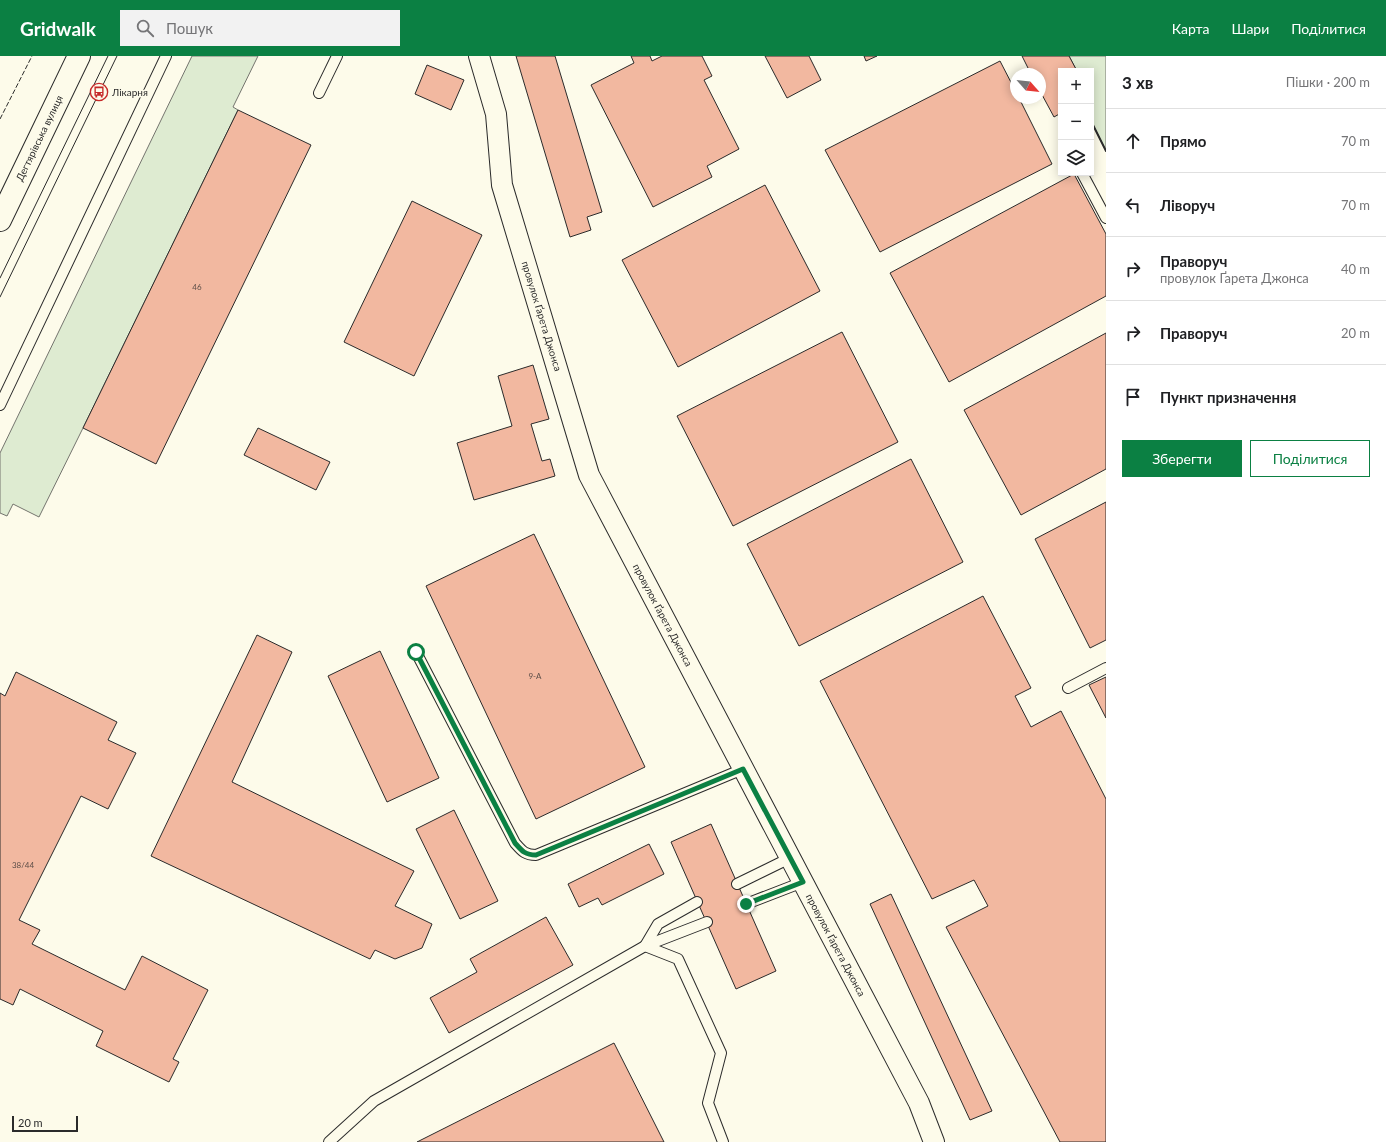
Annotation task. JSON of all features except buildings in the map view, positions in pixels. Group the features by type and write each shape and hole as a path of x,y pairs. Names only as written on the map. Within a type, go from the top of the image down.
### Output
{"main road":[{"name":"Дегтярівська вулиця","path":"0,220 79,56"}],"street":[{"name":"провулок Ґарета Джонса","path":"479,56 496,114 502,185 589,475 919,1103 934,1142"}],"lane":[{"path":"0,405 166,56"},
{"path":"319,93 337,56"},
{"path":"1084,176 1106,218"},
{"path":"416,652 515,843 522,851 529,855 536,855 743,769"},
{"path":"1068,688 1106,668"},
{"path":"737,884 790,858"},
{"path":"746,904 803,882"},
{"path":"645,946 658,924 697,902"},
{"path":"329,1142 374,1100 645,946 707,922"},
{"path":"645,946 678,959 721,1053 708,1103 723,1142"}],"green space":[{"path":"192,56 258,56 233,107 238,110 39,517 13,504 7,516 0,513 0,453"},
{"path":"1069,56 1106,56 1106,151 1094,127 1094,68 1075,68"}],"tram line":[{"path":"0,278 108,56"},
{"path":"0,297 117,56"}],"fence":[{"path":"0,119 32,56"}],"wall":[{"path":"1094,127 1106,151"}],"place":[{"name":"Лікарня","path":"99,92"}],"route":[{"path":"416,652 515,843 522,851 529,855 536,855 743,769 803,882 746,904"}]}
